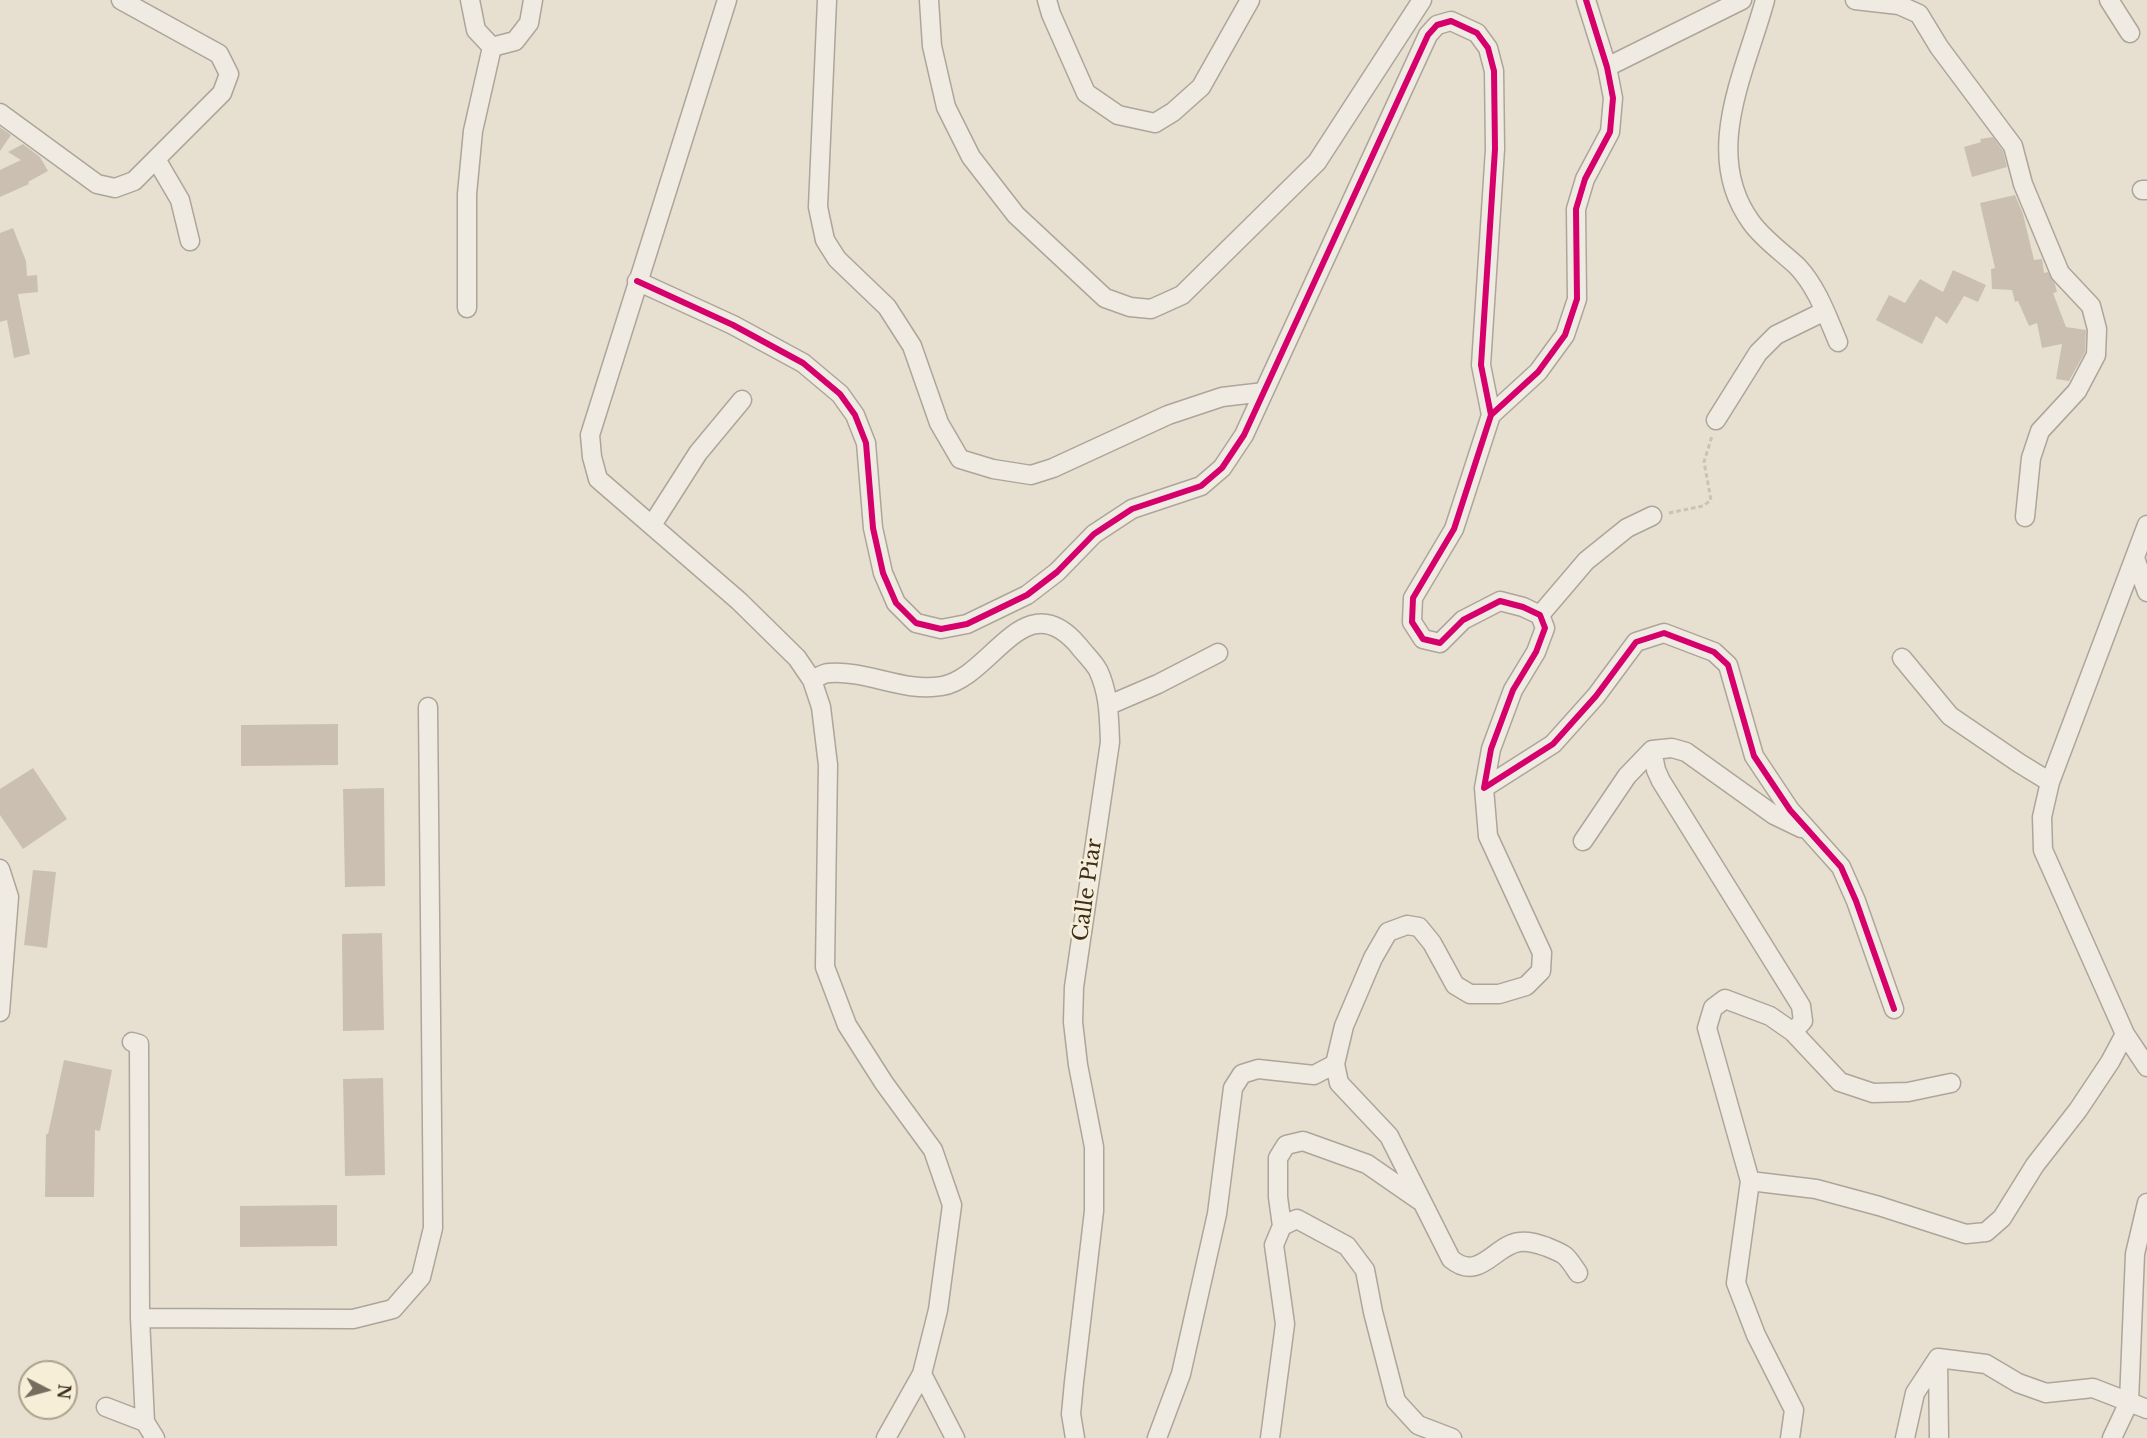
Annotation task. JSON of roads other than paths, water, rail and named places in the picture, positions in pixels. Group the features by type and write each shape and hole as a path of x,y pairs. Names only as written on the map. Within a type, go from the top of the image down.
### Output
{"street":[{"path":"0,113 97,184 115,188 134,181 222,93 229,74 219,54 121,0"},
{"path":"470,0 476,30 492,47"},
{"path":"492,47 515,41 529,22 533,0"},
{"path":"727,0 590,435 592,457 598,479 738,601 797,658 812,680 821,707 828,765 825,967 847,1025 884,1083 933,1150 952,1205 938,1310 921,1374 885,1438"},
{"path":"827,0 818,207 825,240 837,259 887,307 912,346 939,423 960,459 993,469 1031,475 1053,468 1168,415 1222,397 1264,392"},
{"path":"929,0 932,46 946,107 971,157 1016,215 1105,298 1130,307 1150,309 1182,295 1317,162 1422,0"},
{"path":"1047,0 1086,93 1118,115 1155,123 1173,112 1201,87 1250,0"},
{"path":"1578,1273 1565,1254 1534,1243 1518,1242 1478,1266 1459,1266 1451,1259 1389,1136 1339,1083 1335,1064 1344,1026 1373,958 1388,932 1407,925 1419,927 1432,943 1455,985 1470,994 1499,994 1526,986 1541,971 1542,952 1488,836 1484,788 1491,749 1513,690 1536,652 1545,628 1540,615 1523,607 1500,601 1462,620 1440,643 1423,639 1412,622 1413,598 1454,529 1491,416 1538,372 1565,335 1577,299 1576,209 1585,179 1610,132 1613,98 1607,67 1586,0"},
{"path":"1607,67 1742,0"},
{"path":"1765,0 1729,119 1727,156 1734,191 1751,222 1799,268 1821,302 1838,342"},
{"path":"1855,0 1899,5 1919,14 1939,47 2013,146 2023,184 2060,273 2091,306 2097,328 2096,356 2077,391 2040,431 2031,458 2025,517"},
{"path":"2109,0 2130,33"},
{"path":"637,281 733,325 793,357 840,394 855,415 866,443 873,528 883,573 896,603 916,623 941,629 967,624 1028,595 1057,572 1094,534 1132,509 1202,486 1222,468 1244,435 1428,35 1437,26 1451,21 1477,33 1488,48 1494,71 1495,149 1481,364 1491,416"},
{"path":"467,308 467,194 472,131 492,47"},
{"path":"156,159 180,201 190,241"},
{"path":"1716,420 1758,353 1776,335 1825,311"},
{"path":"652,525 698,453 742,400"},
{"path":"1540,615 1586,561 1627,528 1652,516"},
{"path":"2147,525 2050,782 2042,817 2043,850 2125,1034 2147,1067"},
{"path":"2134,558 2147,592"},
{"name":"Calle Piar","path":"812,680 827,673 865,676 917,687 943,686 967,674 1022,627 1041,622 1057,626 1076,642 1097,669 1109,705 1110,742 1074,987 1074,1033 1094,1147 1095,1211 1071,1414 1075,1438"},
{"path":"1484,788 1553,744 1596,696 1636,642 1664,633 1714,652 1728,665 1754,756 1790,810 1841,867 1856,901 1894,1009"},
{"path":"1109,705 1158,684 1218,653"},
{"path":"1902,658 1950,716 2050,782"},
{"path":"140,1317 353,1319 393,1309 421,1277 433,1228 428,707"},
{"path":"1583,841 1627,776 1652,750 1672,748 1686,752 1774,815 1809,832"},
{"path":"1652,750 1661,781 1802,1006 1803,1020 1793,1032"},
{"path":"0,869 9,897 0,1012"},
{"path":"1790,1438 1794,1410 1755,1335 1736,1283 1750,1181 1707,1028 1713,1008 1725,999 1770,1016 1793,1032 1840,1082 1873,1093 1908,1092 1952,1083"},
{"path":"1750,1181 1816,1189 1879,1206 1965,1234 1986,1232 2002,1218 2035,1165 2078,1110 2110,1062 2125,1034"},
{"path":"132,1042 139,1044 140,1317 145,1422 155,1438"},
{"path":"1157,1438 1181,1374 1214,1226 1233,1088 1242,1074 1258,1069 1314,1075 1335,1064"},
{"path":"1270,1438 1285,1324 1274,1245 1282,1226 1278,1197 1278,1158 1286,1145 1303,1141 1367,1164 1422,1203"},
{"path":"2112,1438 2129,1402 2135,1254 2147,1203"},
{"path":"1282,1226 1297,1219 1347,1246 1365,1270 1372,1311 1396,1401 1418,1425 1452,1438"},
{"path":"1938,1358 1986,1364 2018,1383 2046,1393 2093,1388 2147,1409"},
{"path":"1905,1438 1915,1394 1938,1358"},
{"path":"1938,1358 1939,1438"},
{"path":"921,1374 955,1438"},
{"path":"106,1407 145,1422"}]}
